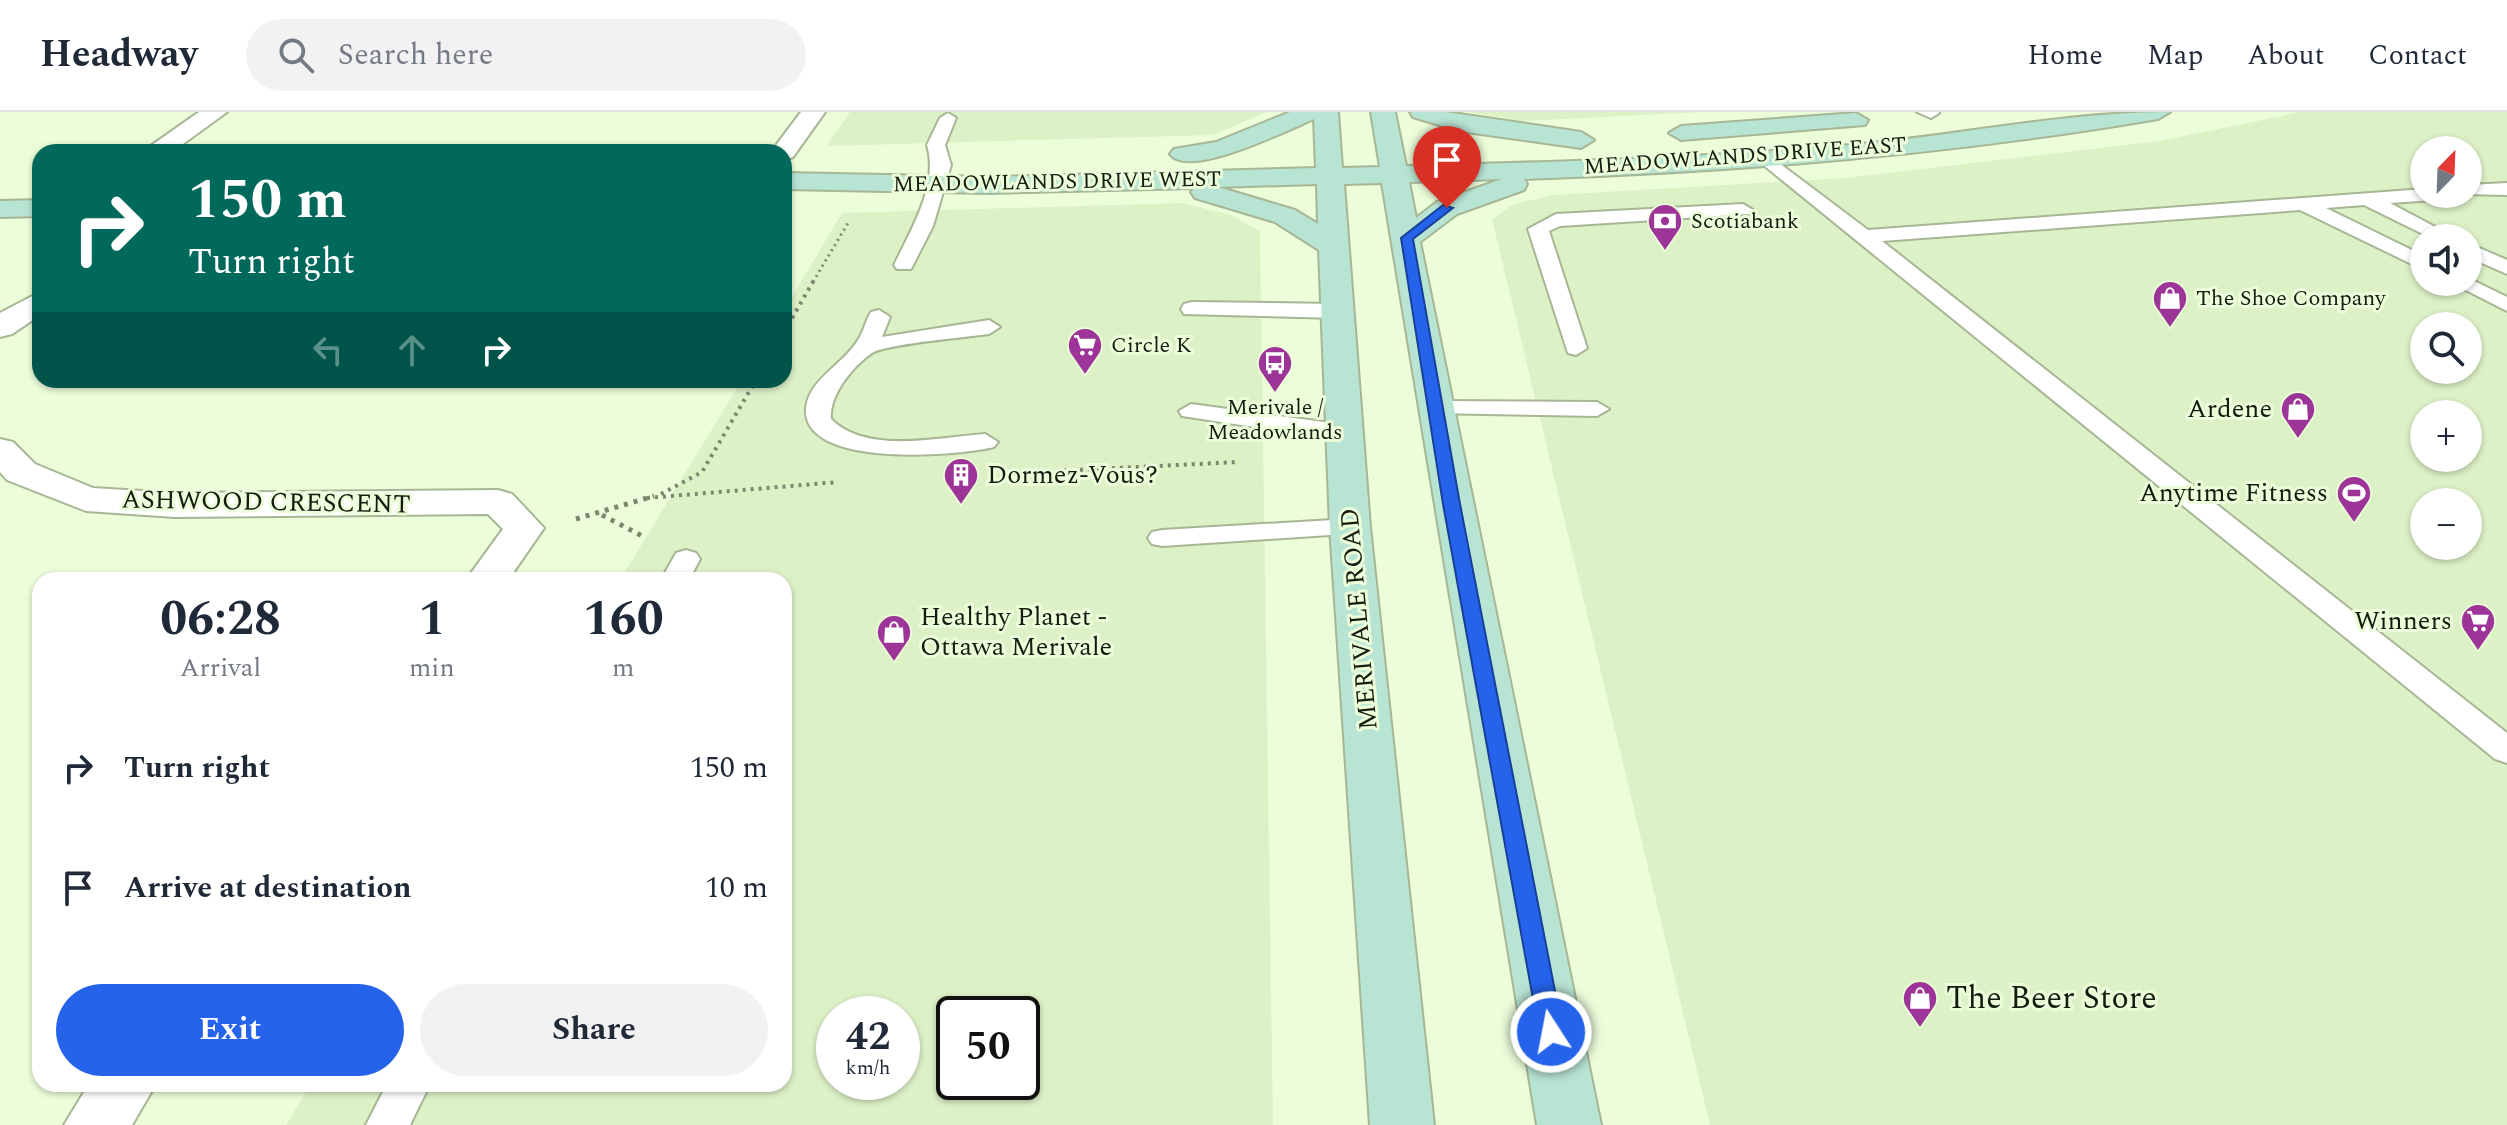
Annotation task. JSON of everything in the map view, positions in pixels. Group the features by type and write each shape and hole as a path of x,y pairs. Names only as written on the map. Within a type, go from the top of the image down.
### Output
{"main road":[{"path":"1183,154 1221,149 1311,112"},
{"name":"MERIVALE ROAD","path":"1326,112 1350,527 1402,1125"},
{"path":"1383,112 1438,408 1452,504 1569,1125"},
{"path":"1422,112 1459,124 1581,140"},
{"name":"MEADOWLANDS DRIVE EAST","path":"1329,163 1392,161 1565,168 1767,159 1972,139 2158,112"},
{"name":"MEADOWLANDS DRIVE EAST","path":"1657,135 1812,118 1918,114"},
{"name":"MEADOWLANDS DRIVE EAST","path":"1392,161 1431,146 1612,138"},
{"name":"MEADOWLANDS DRIVE WEST","path":"938,176 1183,154 1293,151 1329,163"},
{"name":"MEADOWLANDS DRIVE WEST","path":"792,180 938,176 1156,181 1329,163"},
{"path":"1407,238 1447,208 1565,168"},
{"path":"1156,181 1285,216 1336,248"},
{"path":"0,209 32,208"}],"street":[{"path":"167,144 215,112"},
{"path":"790,144 813,112"},
{"path":"0,327 32,306"},
{"name":"ASHWOOD CRESCENT","path":"0,450 21,472 86,499 175,505 498,502 524,528 493,572"},
{"path":"96,1125 119,1092"}],"lane":[{"path":"904,265 923,226 938,176 936,145 948,118"},
{"path":"1767,159 2507,751"},
{"path":"2482,190 2507,189"},
{"path":"1865,236 2410,196"},
{"path":"2367,199 2418,224"},
{"path":"2304,204 2410,257"},
{"path":"1576,348 1538,229 1556,220 1743,210"},
{"path":"2482,256 2507,268"},
{"path":"2482,293 2507,305"},
{"path":"1192,309 1339,311"},
{"path":"879,317 866,346 824,391 818,406 819,421 833,435 872,448 985,442"},
{"path":"866,346 989,327"},
{"path":"1438,408 1597,409"},
{"path":"1191,411 1346,433"},
{"path":"1162,538 1350,527"},
{"path":"388,1125 405,1092"}],"path":[{"path":"792,318 848,223"},
{"path":"656,496 702,472 751,388"}],"shaded area":[{"path":"850,112 1266,112 1213,135 827,146"},
{"path":"1468,112 1702,112 1523,121"},
{"path":"2301,112 2507,112 2507,1125 1710,1125 1492,219 1514,204 1553,195 1845,178 2159,141"},
{"path":"1182,203 1231,215 1260,231 1273,1125 286,1125 306,1092 792,1092 792,572 625,572 737,388 792,388 792,297 842,213"}],"place":[{"name":"Scotiabank","path":"1665,252"},
{"name":"The Shoe Company","path":"2170,329"},
{"name":"Circle K","path":"1085,376"},
{"name":"Merivale / Meadowlands","path":"1275,394"},
{"name":"Ardene","path":"2298,440"},
{"name":"Dormez-Vous?","path":"961,506"},
{"name":"Anytime Fitness","path":"2354,524"},
{"name":"Winners","path":"2478,652"},
{"name":"Healthy Planet - Ottawa Merivale","path":"894,663"},
{"name":"The Beer Store","path":"1920,1029"}],"route":[{"path":"1447,208 1407,238 1452,504 1551,1032"}]}
